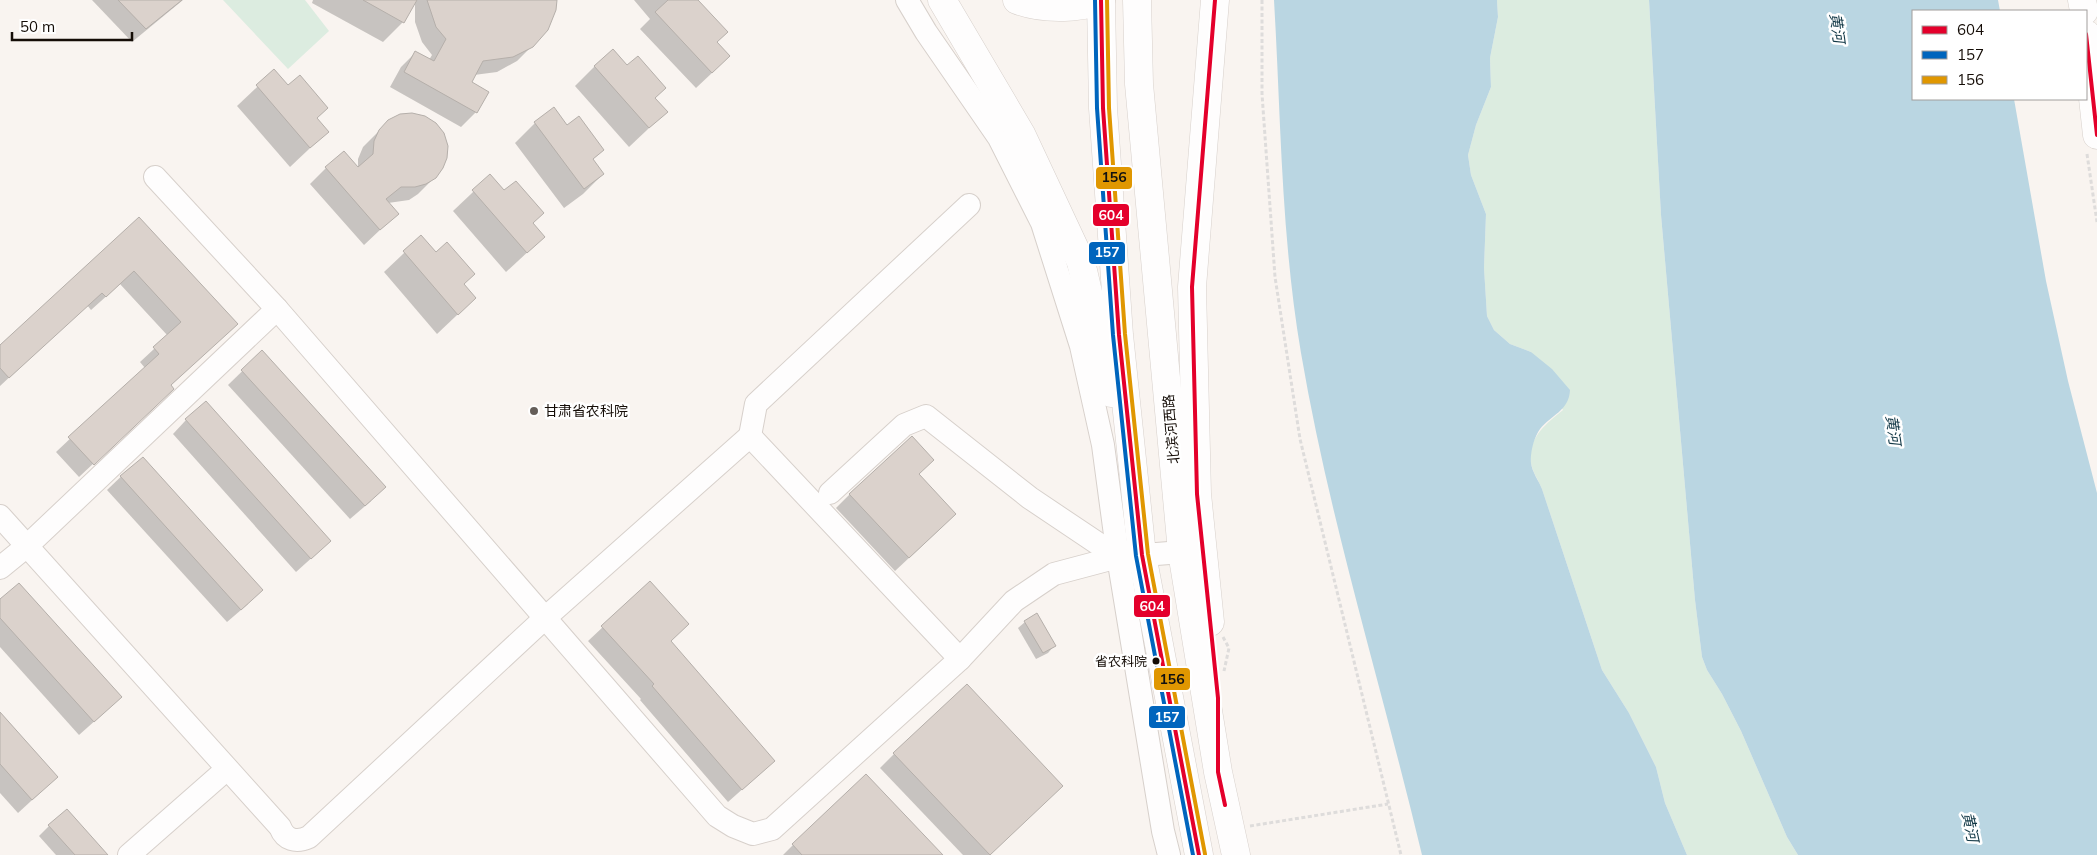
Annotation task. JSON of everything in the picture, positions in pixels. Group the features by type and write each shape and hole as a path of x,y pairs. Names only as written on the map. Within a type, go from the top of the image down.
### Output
{"main road":[{"path":"942,0 1021,134 1081,262 1137,501"},
{"path":"1017,0 1033,6 1088,6 1101,0 1103,108 1119,335 1137,501 1130,556 1199,855"},
{"name":"北滨河西路","path":"1137,0 1139,84 1182,552 1218,772 1233,842"},
{"path":"1139,84 1147,0"},
{"path":"1216,0 1192,287 1197,494 1218,698 1218,772"},
{"path":"2087,61 2092,141"}],"lane":[{"path":"907,0 926,32 999,138 1042,223 1081,346 1130,556 1163,831 1169,855"},
{"path":"155,177 277,310 717,816 753,834 772,829 960,659 1014,601 1054,574 1130,556 1182,552"},
{"path":"0,516 286,837 298,841 309,838 545,618 750,436 756,404 969,205"},
{"path":"0,568 27,546 277,310"},
{"path":"830,493 904,425 926,416 1030,498 1130,556"},
{"path":"750,436 960,659"},
{"path":"129,855 227,769"}],"path":[{"path":"1262,0 1262,94 1275,277 1300,439 1401,855"},
{"path":"2092,141 2097,222"},
{"path":"1233,842 1388,804"}],"green space":[{"path":"223,0 305,0 329,31 288,69"},
{"path":"1497,0 1649,0 1661,215 1695,600 1702,657 1707,670 1741,731 1787,837 1798,855 1687,855 1665,803 1656,767 1629,713 1602,670 1542,489 1531,463 1532,446 1539,432 1563,410 1531,352 1510,344 1494,330 1487,316 1484,268 1486,214 1471,175 1468,155 1476,125 1491,87 1490,58 1498,17"}],"water":[{"path":"1274,0 1497,0 1498,17 1490,58 1491,87 1476,125 1468,155 1471,175 1486,214 1484,268 1487,316 1494,330 1510,344 1531,352 1552,369 1570,390 1569,397 1563,408 1544,424 1538,432 1532,450 1532,466 1542,489 1602,670 1629,713 1656,767 1665,803 1687,855 1422,855 1341,542 1301,353 1289,265"},
{"name":"黄河","path":"1649,0 1998,0 2000,10 1912,10 1912,100 2014,100 2046,281 2068,381 2097,493 2097,855 1798,855 1787,837 1741,731 1707,670 1702,657 1695,600 1661,215"}],"building":[{"path":"118,0 182,0 146,29"},
{"path":"363,0 417,0 404,23"},
{"path":"427,0 557,0 556,10 548,30 533,47 513,57 483,61 472,82 489,92 477,113 404,72 415,51 434,61 446,39 436,27"},
{"path":"668,0 698,0 728,32 717,42 730,56 712,73 655,12"},
{"path":"613,49 627,65 638,56 666,88 655,98 668,112 649,128 594,66"},
{"path":"274,69 288,85 300,75 328,108 317,118 329,132 310,148 256,85"},
{"path":"554,107 567,125 579,116 604,150 593,159 604,174 584,189 534,122"},
{"path":"412,113 425,116 436,123 444,133 448,146 447,158 436,178 426,184 415,187 401,187 386,199 399,214 380,230 325,167 344,151 358,167 373,154 374,141 379,130 388,120 400,114"},
{"path":"490,174 504,190 516,181 544,213 533,223 545,237 527,253 472,190"},
{"path":"139,217 238,324 171,385 174,389 94,465 68,437 159,354 153,347 181,322 134,271 106,297 102,293 9,378 0,368 0,345"},
{"path":"421,235 436,252 447,242 475,274 464,284 476,298 458,315 403,251"},
{"path":"262,350 386,487 365,506 241,370"},
{"path":"206,401 331,541 311,559 185,419"},
{"path":"912,436 934,460 919,474 956,514 909,558 849,494"},
{"path":"143,457 263,590 241,610 120,476"},
{"path":"650,581 689,624 671,641 775,761 742,790 652,686 654,684 601,626"},
{"path":"19,583 122,697 94,722 0,618 0,599"},
{"path":"1037,613 1056,646 1043,653 1024,621"},
{"path":"967,684 1063,786 990,855 893,753"},
{"path":"0,712 58,777 32,800 0,764"},
{"path":"866,774 943,855 802,855 792,844"},
{"path":"67,809 108,855 75,855 48,825"}],"transit line":[{"name":"157","path":"1095,0 1097,108 1113,335 1136,556 1193,855"},
{"name":"604","path":"1101,0 1103,108 1119,335 1142,555 1199,855"},
{"name":"156","path":"1107,0 1109,108 1125,334 1148,554 1205,854"},
{"name":"604","path":"1215,0 1192,287 1197,494 1218,698 1218,772 1225,805"},
{"name":"604","path":"2087,43 2097,135"}],"place":[{"name":"甘肃省农科院","path":"534,411"},
{"name":"省农科院","path":"1156,661"}]}
